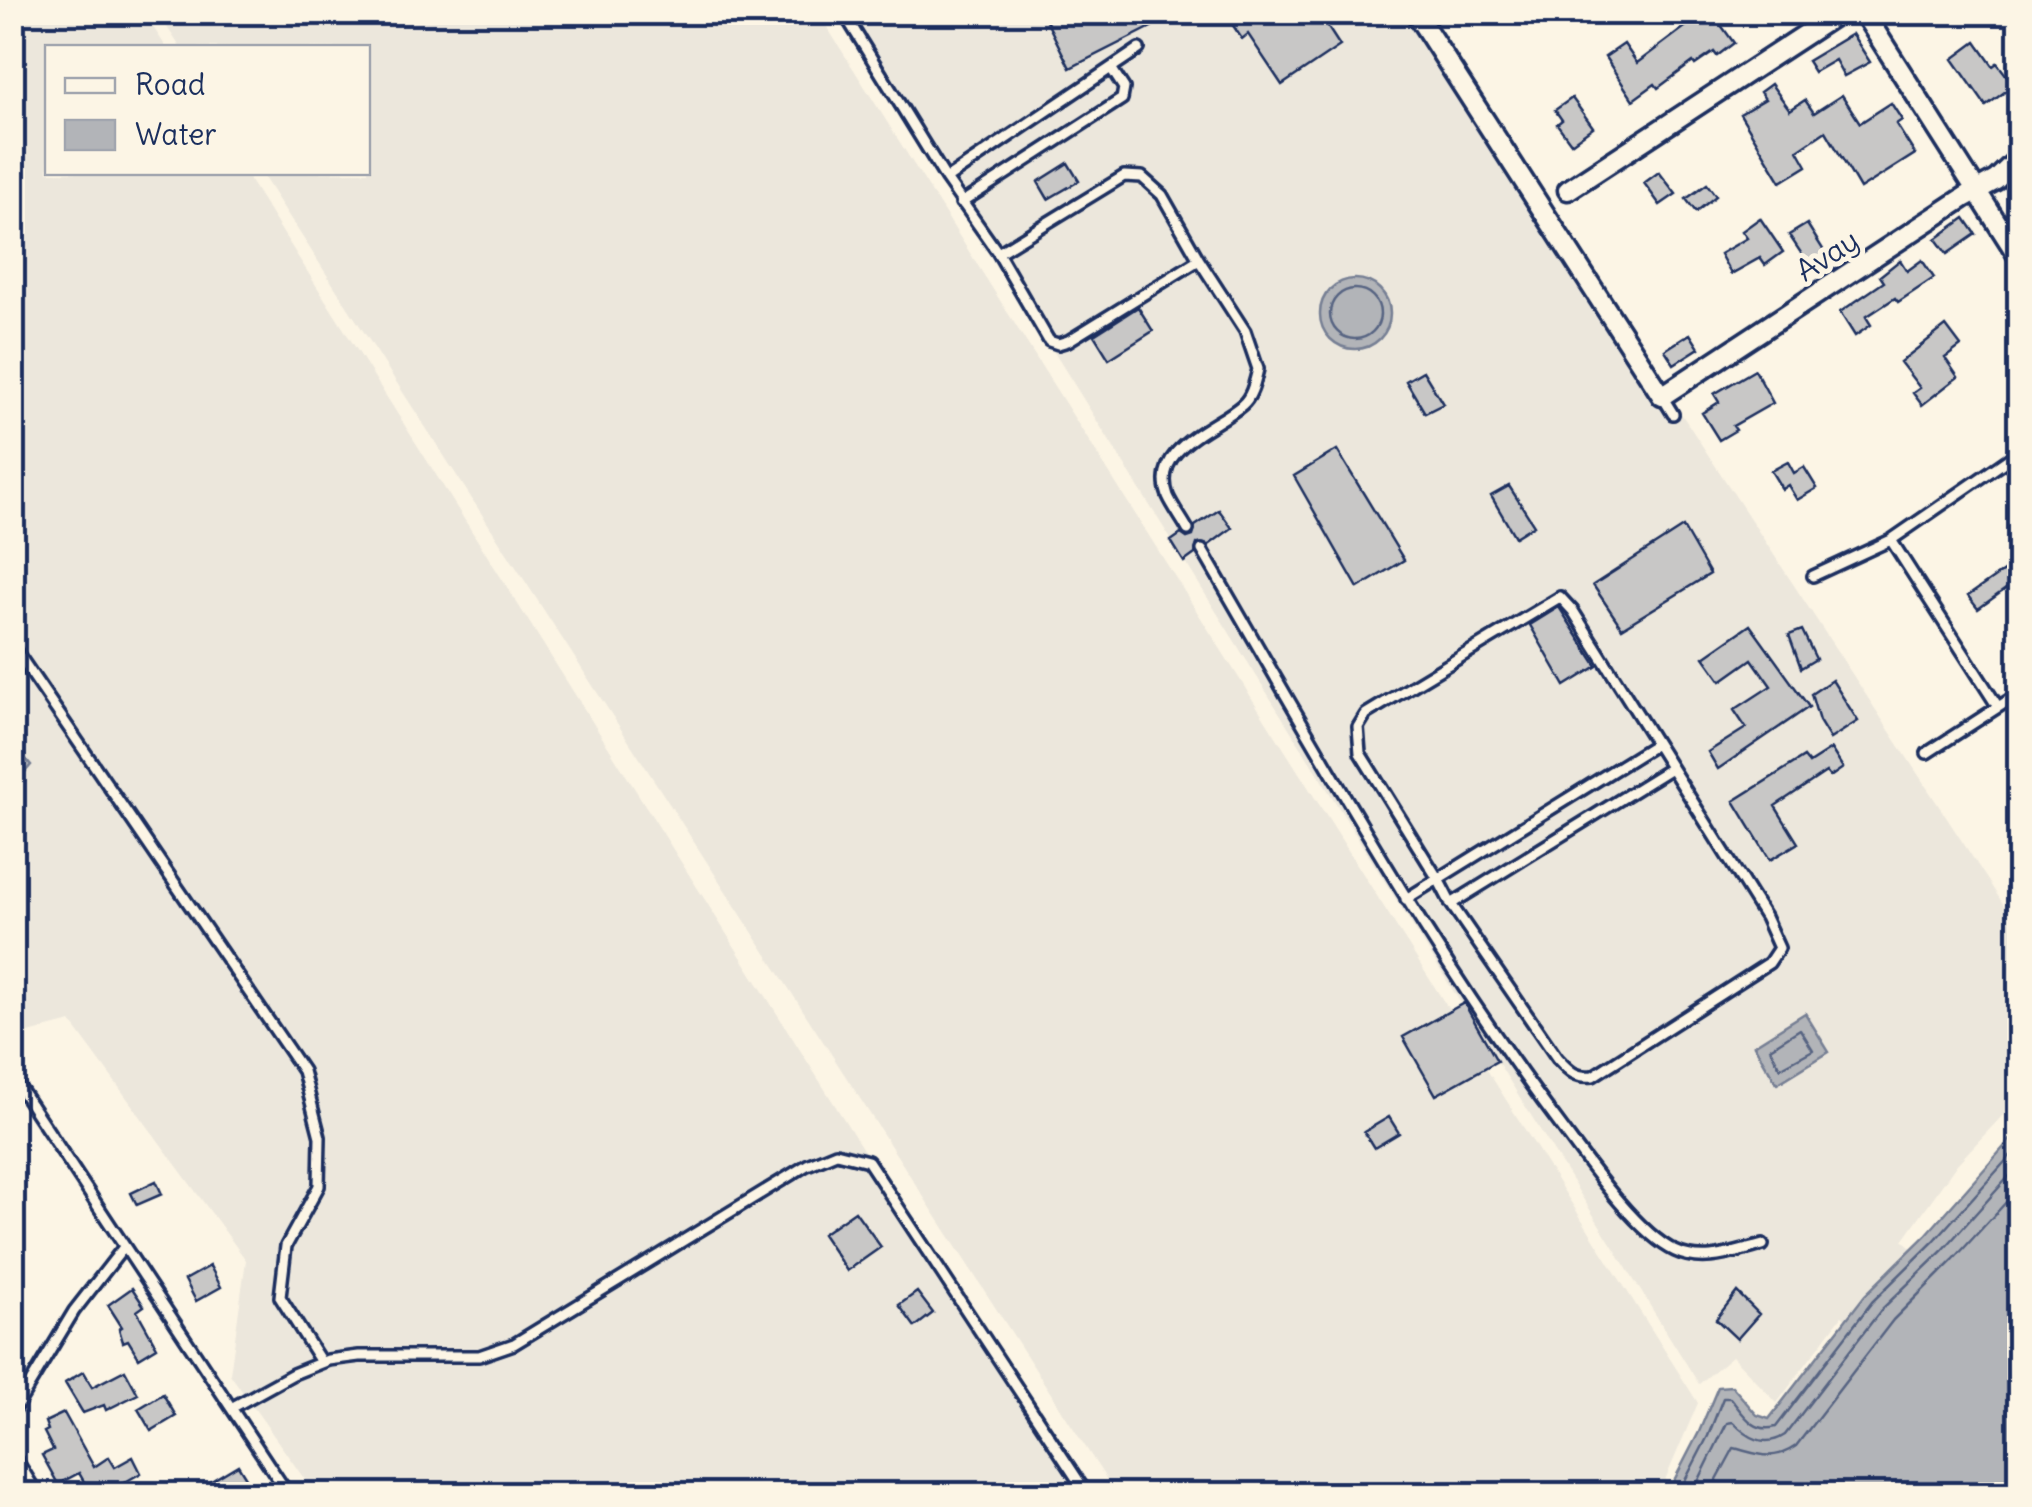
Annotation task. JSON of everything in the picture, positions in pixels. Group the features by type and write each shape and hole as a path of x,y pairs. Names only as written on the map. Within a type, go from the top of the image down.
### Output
{"street":[{"path":"1415,12 1662,396"},
{"path":"1568,190 1840,12"},
{"path":"1863,12 2020,259"},
{"name":"Avay","path":"1662,396 1975,190 1996,180 2020,157"},
{"path":"12,1462 32,1494"}],"lane":[{"path":"844,12 1049,341 1068,342 1199,260"},
{"path":"946,179 1138,49"},
{"path":"961,203 1122,99 1124,88 1111,68"},
{"path":"998,254 1124,176 1142,177 1162,194 1245,331 1258,369 1246,403 1196,434 1175,453 1167,471 1168,494 1188,530"},
{"path":"1662,396 1674,414"},
{"path":"1813,576 1892,540 2020,451"},
{"path":"1892,540 1998,707"},
{"path":"1202,550 1406,899 1508,1056 1589,1164 1650,1233 1676,1252 1710,1259 1763,1244"},
{"path":"1560,598 1573,610 1656,744 1765,917 1779,948 1769,963 1593,1076 1581,1077 1569,1072 1557,1058 1451,904 1360,754 1358,727 1366,714 1560,598"},
{"path":"12,645 302,1071 320,1138 319,1186 286,1246 280,1298 322,1362"},
{"path":"1927,753 2020,693"},
{"path":"1406,899 1656,744"},
{"path":"1451,904 1671,768"},
{"path":"12,1076 288,1494"},
{"path":"233,1407 322,1362 360,1356 479,1356 514,1344 807,1165 836,1153 868,1161 1087,1494"},
{"path":"12,1414 74,1311 124,1247"}],"shaded area":[{"path":"13,13 144,13 165,45 45,45 45,175 246,175 1081,1494 315,1494 230,1374 246,1260 71,1022 13,1037"},
{"path":"158,13 818,13 1698,1403 1659,1494 1116,1494 262,175 370,175 370,45 179,45"},
{"path":"842,13 1418,13 2019,928 2019,1098 1957,1164 1903,1240 1990,1318 1924,1389 1842,1316 1777,1403 1732,1356 1699,1384"}],"water":[{"path":"1355,279 1380,289 1390,314 1380,339 1355,349 1330,339 1320,314 1330,289"},
{"path":"13,744 31,765 13,786"},
{"path":"1805,1013 1829,1052 1777,1084 1754,1045"},
{"path":"2019,1130 2019,1494 1667,1494 1718,1387 1732,1386 1757,1415 1769,1419 1865,1295 1926,1235"}],"building":[{"path":"1042,12 1181,12 1070,68"},
{"path":"1224,12 1318,12 1340,46 1282,85 1248,34 1242,39"},
{"path":"1705,12 1738,12 1721,25 1734,43 1717,56 1714,52 1695,65 1693,62 1658,88 1655,84 1633,100 1605,57 1624,44 1637,63"},
{"path":"1852,34 1870,62 1844,76 1835,60 1814,72 1807,61"},
{"path":"1976,42 1993,66 1997,63 2014,85 1986,106 1953,59"},
{"path":"1771,84 1790,110 1805,100 1814,113 1842,95 1860,123 1891,103 1902,120 1896,124 1915,154 1860,189 1826,131 1798,150 1807,166 1781,182 1740,114 1765,99 1760,92"},
{"path":"1572,98 1593,127 1571,143 1557,124 1562,120 1555,110"},
{"path":"1068,163 1079,181 1048,199 1038,182"},
{"path":"1659,172 1676,194 1660,205 1644,183"},
{"path":"1707,184 1716,196 1696,212 1686,199"},
{"path":"1760,218 1783,252 1765,265 1760,258 1731,274 1720,254 1747,238 1742,231"},
{"path":"1965,218 1976,234 1947,254 1936,239"},
{"path":"1807,224 1826,254 1809,265 1789,235"},
{"path":"1900,260 1907,271 1922,260 1934,278 1866,317 1871,325 1855,336 1840,312 1884,282 1880,276"},
{"path":"1138,307 1153,331 1109,359 1094,335"},
{"path":"1946,326 1961,346 1945,358 1958,377 1922,405 1913,393 1920,388 1900,362"},
{"path":"1690,334 1699,348 1674,364 1665,350"},
{"path":"1755,370 1773,403 1733,426 1736,430 1719,440 1702,413 1719,402 1714,394"},
{"path":"1423,371 1443,404 1425,413 1406,381"},
{"path":"1337,450 1404,560 1358,588 1294,476"},
{"path":"1788,462 1794,473 1804,467 1817,488 1797,500 1788,485 1782,489 1771,471"},
{"path":"1509,486 1534,525 1515,537 1491,496"},
{"path":"1219,510 1232,528 1209,545 1197,544 1195,554 1184,562 1171,541 1181,534 1193,536 1195,526"},
{"path":"1683,527 1710,574 1622,628 1593,585"},
{"path":"2005,570 2014,583 1978,609 1968,596"},
{"path":"1559,607 1597,666 1565,686 1530,625"},
{"path":"1750,625 1809,707 1718,769 1708,752 1746,728 1734,710 1771,686 1752,659 1721,681 1704,657"},
{"path":"1802,630 1816,659 1801,668 1789,635"},
{"path":"1832,680 1858,721 1830,739 1819,721 1811,694"},
{"path":"1831,749 1843,768 1830,777 1826,772 1775,806 1798,843 1770,860 1734,801 1804,757 1809,763"},
{"path":"1464,1003 1497,1061 1436,1095 1403,1037"},
{"path":"1389,1117 1399,1133 1374,1148 1364,1132"},
{"path":"156,1181 162,1194 137,1205 131,1193"},
{"path":"855,1211 881,1247 847,1271 822,1234"},
{"path":"210,1266 221,1287 196,1301 185,1280"},
{"path":"132,1288 144,1306 137,1311 157,1347 139,1358 128,1340 123,1342 119,1329 122,1327 108,1305"},
{"path":"917,1292 933,1313 915,1327 899,1305"},
{"path":"1737,1292 1759,1314 1737,1339 1716,1319"},
{"path":"125,1370 138,1394 106,1410 104,1405 83,1413 65,1383 83,1372 92,1387"},
{"path":"163,1394 176,1416 151,1431 138,1409"},
{"path":"64,1413 94,1467 109,1457 115,1467 133,1457 141,1473 104,1494 91,1494 79,1473 58,1484 42,1455 53,1450 44,1432 48,1430 45,1422"},
{"path":"238,1465 256,1494 215,1494 208,1483"}]}
